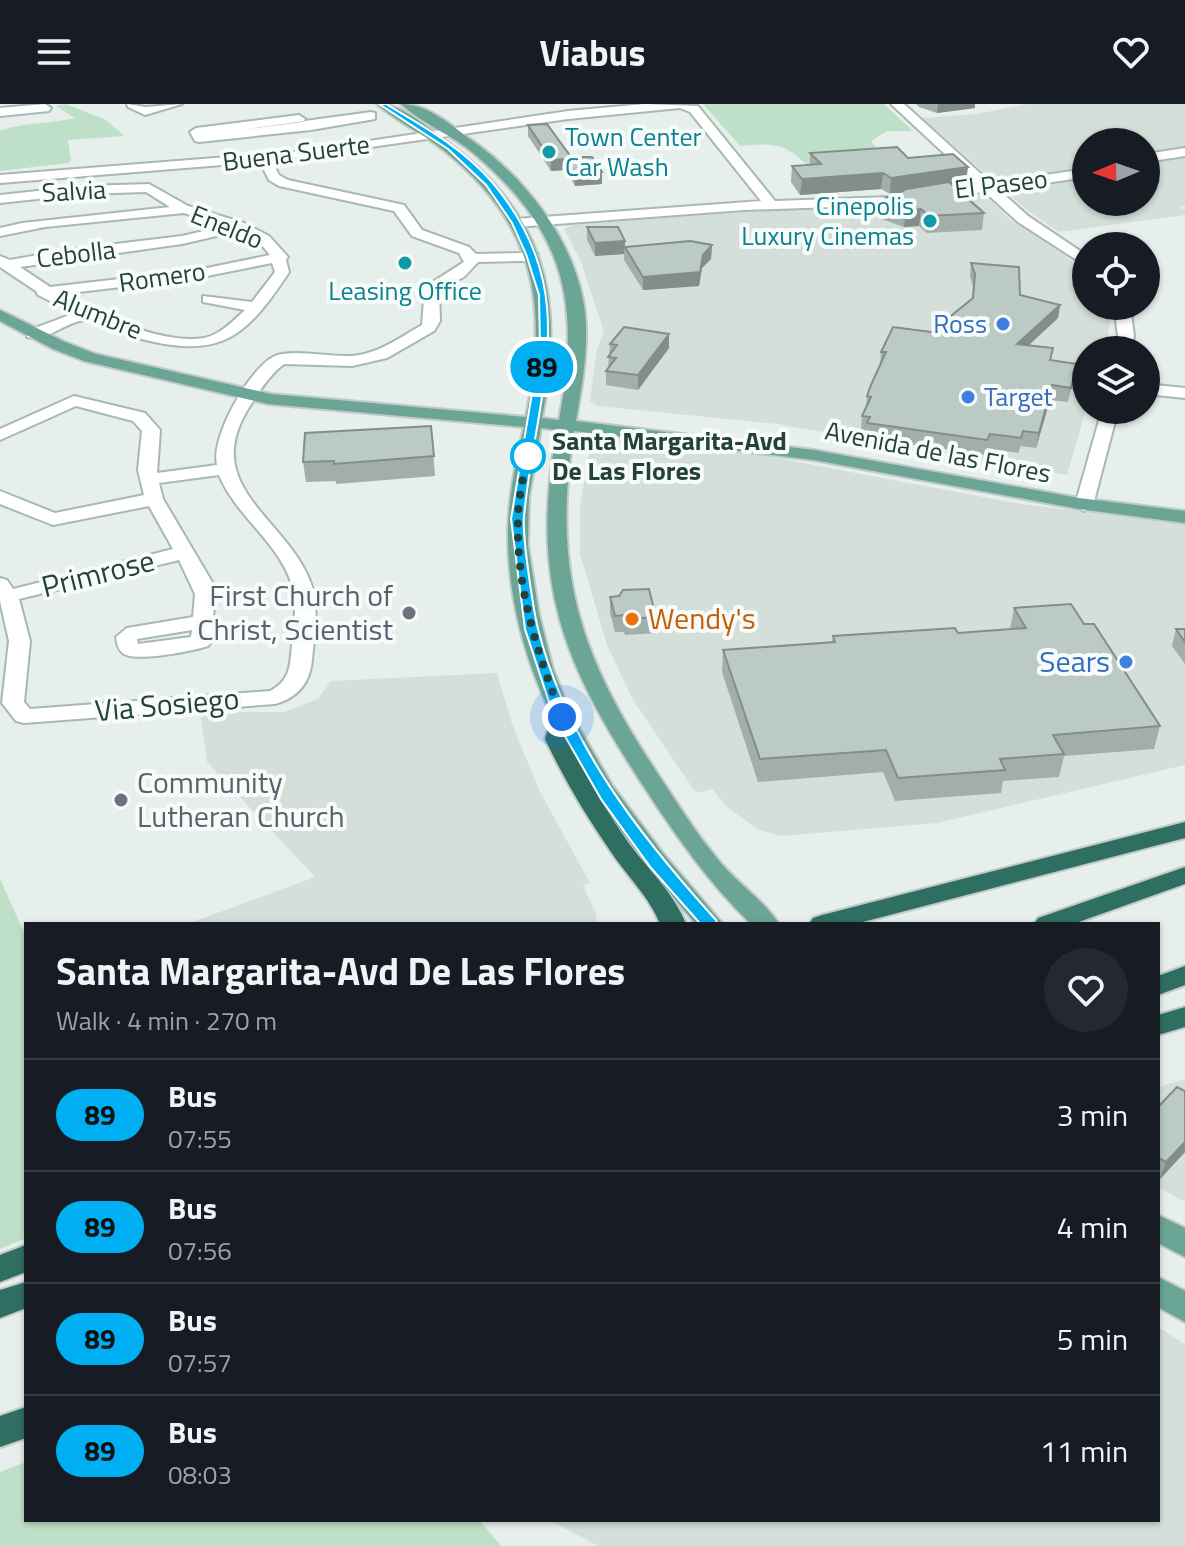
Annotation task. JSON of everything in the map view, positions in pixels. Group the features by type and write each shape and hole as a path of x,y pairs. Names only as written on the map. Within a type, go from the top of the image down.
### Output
{"highway":[{"path":"562,717 556,739 566,760 588,797 667,908 672,922"},
{"path":"830,922 1185,830"},
{"path":"1053,922 1185,875"},
{"path":"1160,985 1185,975"},
{"path":"1160,1024 1185,1017"},
{"path":"0,1269 24,1259"},
{"path":"0,1432 24,1423"}],"main road":[{"path":"383,104 434,135 489,183 518,226 531,254 544,304 545,345 518,519 531,629 562,717 609,799 657,864 708,922"},
{"path":"407,104 457,132 526,195 570,272 577,303 578,351 557,489 557,548 585,667 610,718 706,861 764,922"},
{"name":"Avenida de las Flores","path":"0,315 33,334 122,367 252,393 268,399 567,419 1087,498 1185,517"},
{"name":"Avenida de las Flores","path":"1087,498 1185,500"},
{"path":"1160,1228 1185,1244"},
{"path":"1160,1291 1185,1308"}],"street":[{"path":"138,107 176,104"},
{"path":"897,104 1023,219 1072,252"},
{"path":"686,105 702,118 772,206"},
{"name":"Buena Suerte","path":"0,179 265,159 568,115 686,105"},
{"path":"276,107 307,124 338,150"},
{"path":"0,112 45,108"},
{"path":"198,135 371,116"},
{"path":"1160,156 1185,152"},
{"path":"148,474 226,465 227,431 273,364 281,359 366,360 425,331 432,321 432,287 471,263 464,250 417,233 407,215 399,208 284,183 274,177 265,159"},
{"name":"El Paseo","path":"518,226 747,211 772,206 876,202 1072,175"},
{"path":"16,177 22,194"},
{"name":"Salvia","path":"0,199 22,194 149,188"},
{"name":"Eneldo","path":"149,188 159,199 239,226 270,242 281,257 282,272 256,307 207,343"},
{"path":"0,232 71,220 132,217 183,209"},
{"name":"Cebolla","path":"4,263 191,240 239,226"},
{"path":"470,258 493,259 531,254"},
{"name":"Romero","path":"43,292 197,274 281,257"},
{"name":"Alumbre","path":"4,263 43,292 85,315 140,334 207,343"},
{"path":"208,299 256,307"},
{"path":"33,334 85,315"},
{"path":"1160,390 1185,393"},
{"path":"0,435 63,403 74,401 127,412 146,423 151,430 148,474 154,499 186,552 205,594 202,622"},
{"path":"1087,498 1106,424"},
{"name":"Via Sosiego","path":"4,590 21,629 13,703 20,714 42,717 193,701 275,697 291,689 301,671 305,623 301,583 287,556 236,492 226,465"},
{"path":"0,497 53,519 154,499"},
{"name":"Primrose","path":"4,590 186,552"}],"shaded area":[{"path":"1028,104 1185,104 1185,205 1180,207 1185,210 1185,215 1059,232 1028,211 922,118 976,114"},
{"path":"975,194 985,196 1013,222 1072,262 1072,320 1109,320 1108,336 1072,336 1072,424 1082,424 1067,475 777,424 598,406 590,401 597,349 604,331 581,262 564,229 572,225"},
{"path":"606,436 740,451 1015,503 1185,525 1185,765 937,823 781,836 758,830 726,806 712,789 696,793 633,700 607,645 580,554 580,505 591,442"},
{"path":"497,673 512,724 539,790 590,883 583,886 596,913 597,922 192,922 315,877 207,762 200,712 284,712 318,699 331,681"},
{"path":"1185,1079 1185,1202 1160,1188 1160,1086"},
{"path":"1160,1328 1185,1344 1185,1546 598,1546 554,1522 1160,1522"}],"green space":[{"path":"66,104 106,120 124,136 68,140 69,163 0,171 0,131 75,118 56,106"},
{"path":"703,104 884,104 913,131 887,131 871,141 886,160 807,165 784,148 760,144 740,146"},
{"path":"0,879 24,933 24,1239 0,1249"},
{"path":"24,1463 24,1522 481,1522 501,1546 0,1546 0,1472"}],"building":[{"path":"547,124 571,157 592,157 602,172 575,174 566,159 551,160 528,125"},
{"path":"897,147 908,158 953,154 968,167 891,178 883,173 802,179 792,166 821,164 810,153"},
{"path":"949,182 984,213 929,216 921,209 906,210 878,201 901,190"},
{"path":"587,227 618,227 625,241 595,243"},
{"path":"690,241 712,245 703,255 700,272 643,277 625,247"},
{"name":"Target","path":"971,263 1019,267 1020,295 1060,305 1017,344 1053,348 1050,360 1072,363 1071,388 1052,385 1039,433 1023,431 1021,438 990,434 987,440 867,423 870,417 862,416 871,397 867,396 886,352 881,352 893,327 931,332 973,298 975,274"},
{"path":"624,327 669,334 638,375 606,371 616,358 608,357 617,345 610,344"},
{"path":"431,426 434,456 334,464 334,461 303,462 305,433"},
{"path":"649,589 656,617 625,619 624,615 615,616 610,597 619,596 623,590"},
{"path":"1071,604 1084,624 1094,624 1160,726 1053,735 1064,754 1000,759 1005,770 898,778 886,750 760,759 723,650 835,642 833,636 955,628 958,633 1026,628 1014,608"},
{"path":"1176,629 1185,629 1185,642"},
{"path":"1177,1087 1185,1091 1185,1142 1166,1162 1160,1159 1160,1105"}],"bus line":[{"name":"89","path":"383,104 451,147 489,183 516,223 531,254 543,295 545,345 518,519 531,629 562,717 609,799 657,864 708,922"}],"place":[{"name":"Town Center Car Wash","path":"549,152"},
{"name":"Cinepolis Luxury Cinemas","path":"930,221"},
{"name":"Leasing Office","path":"405,263"},
{"name":"Ross","path":"1003,324"},
{"name":"Target","path":"968,397"},
{"name":"Santa Margarita-Avd De Las Flores","path":"528,456"},
{"name":"First Church of Christ, Scientist","path":"409,613"},
{"name":"Wendy's","path":"632,619"},
{"name":"Sears","path":"1126,662"},
{"name":"Community Lutheran Church","path":"121,800"}],"route":[{"path":"528,456 529,447 518,519 521,560 531,629 562,717"}]}
